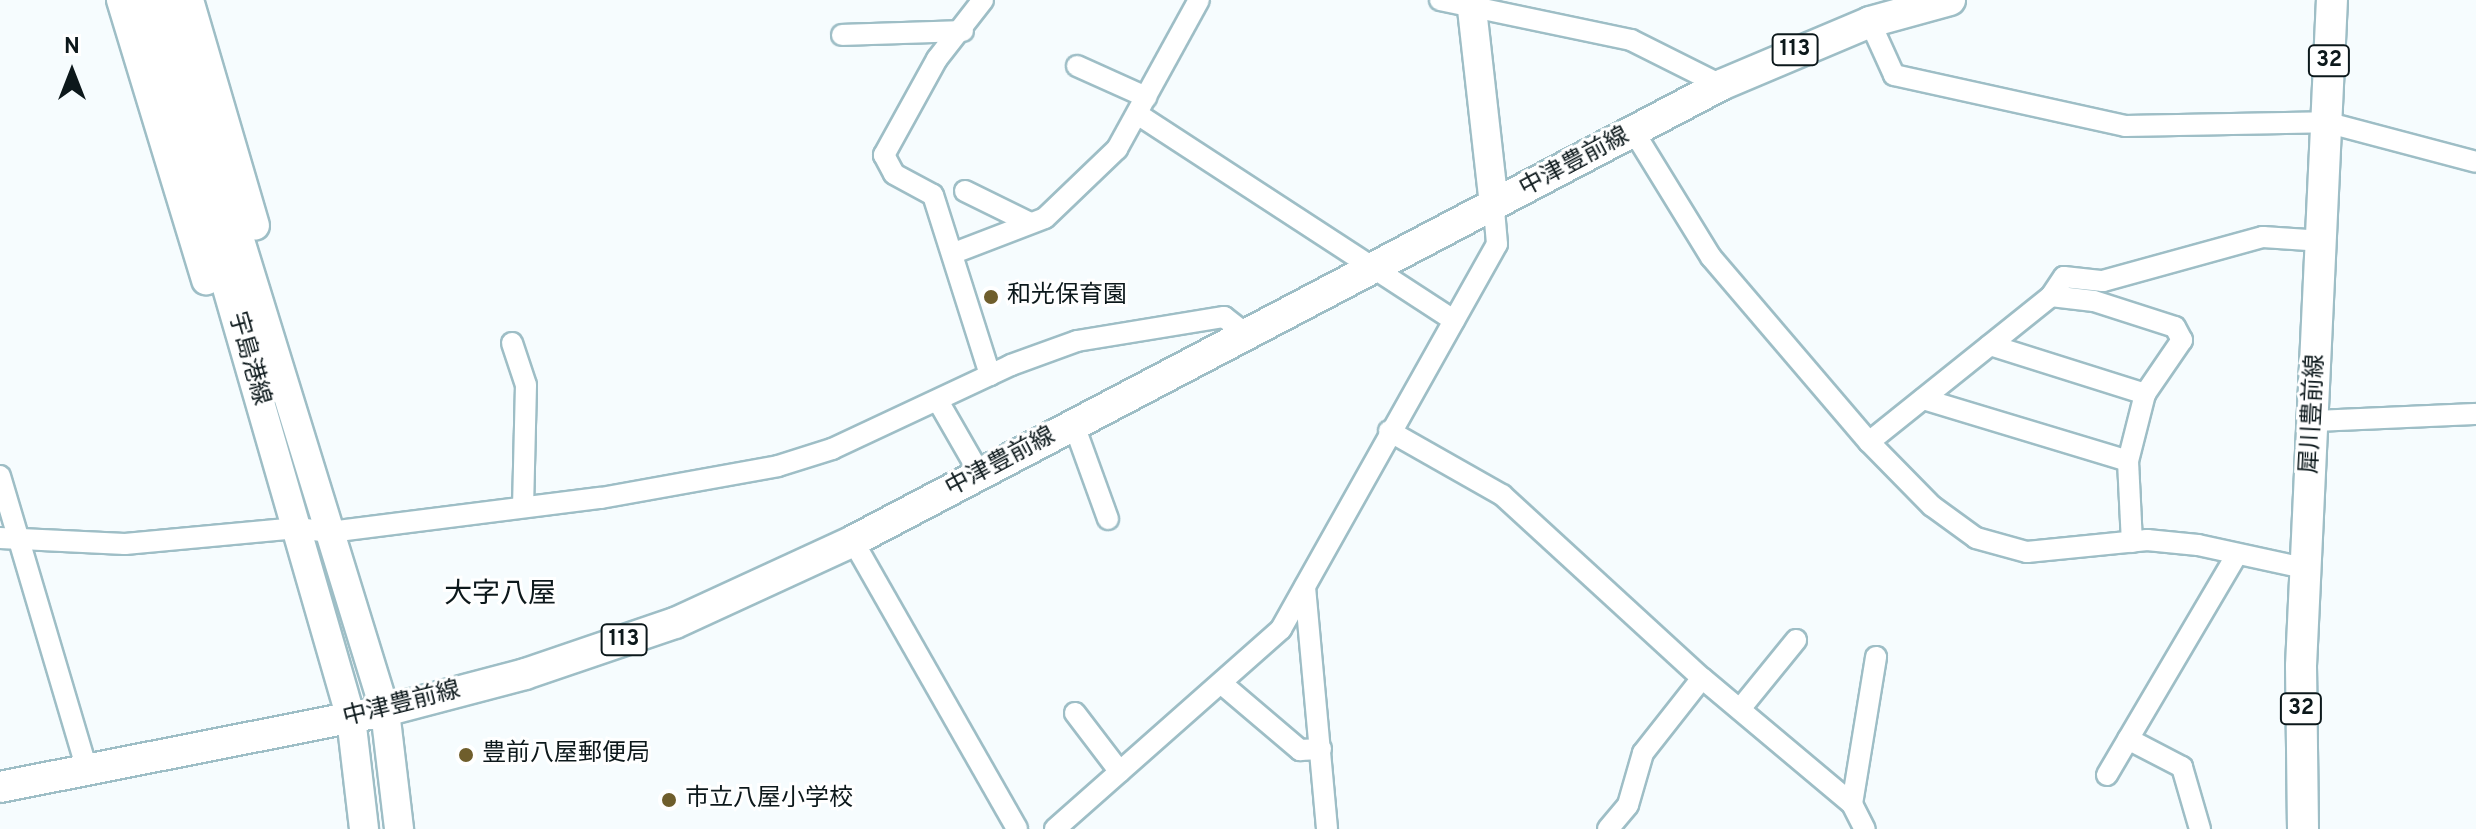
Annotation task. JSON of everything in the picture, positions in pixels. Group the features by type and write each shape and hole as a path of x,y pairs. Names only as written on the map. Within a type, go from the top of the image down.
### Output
{"main road":[{"path":"121,0 210,291 270,384"},
{"name":"宇島港線","path":"144,0 177,71"},
{"name":"宇島港線","path":"166,0 177,71 270,384 330,532 385,711 399,829"},
{"path":"189,0 269,274 270,384"},
{"name":"中津豊前線","path":"0,787 385,711 525,674 675,623 853,541 1721,85 1870,22 1950,0"},
{"name":"犀川豊前線","path":"2303,829 2301,666 2308,569 2332,0"},
{"path":"1471,3 1494,206"},
{"name":"宇島港線","path":"270,384 297,528 351,718 364,829"}],"street":[{"path":"983,0 963,31 937,59 884,155 894,174 933,195 954,253 990,375"},
{"path":"954,253 1045,218 1117,149 1143,106 1162,59 1187,30 1199,0"},
{"path":"1440,0 1471,3 1631,40 1721,85"},
{"path":"1870,22 1894,75 2101,122 2148,128 2325,122 2476,162"},
{"path":"842,35 963,31"},
{"path":"1077,66 1143,106 1454,320"},
{"path":"1634,132 1711,257 1869,442 1932,506 1976,538 2027,552 2132,542 2198,545 2308,569"},
{"path":"965,191 1030,223"},
{"path":"1055,829 1281,629 1389,431 1497,244 1494,206"},
{"path":"1869,442 2051,296 2064,277 2103,281 2263,237 2323,241"},
{"path":"2051,296 2094,301 2175,327 2182,340 2145,394 2128,461 2132,542"},
{"path":"9,540 125,544 297,528 330,532 601,498 778,466 856,440 1058,346 1135,328 1224,317 1246,334"},
{"path":"512,343 526,385 523,507"},
{"path":"1990,345 2145,394"},
{"path":"1923,399 2128,461"},
{"path":"938,401 980,474"},
{"path":"2314,421 2476,414"},
{"path":"1074,425 1108,519"},
{"path":"1389,431 1502,495 1702,678 1852,804 1865,829"},
{"path":"0,476 9,540 87,770"},
{"path":"853,541 1017,829"},
{"path":"2107,775 2237,554"},
{"path":"1305,587 1327,829"},
{"path":"1740,709 1796,640"},
{"path":"1852,804 1876,657"},
{"path":"1608,829 1628,805 1643,753 1702,678"},
{"path":"1221,683 1300,750 1321,749"},
{"path":"1075,713 1120,772"},
{"path":"2128,739 2182,767 2200,829"}],"place":[{"name":"和光保育園","path":"991,297"},
{"name":"豊前八屋郵便局","path":"466,755"},
{"name":"市立八屋小学校","path":"669,800"}],"district":[{"name":"大字八屋","path":"500,595"}]}
